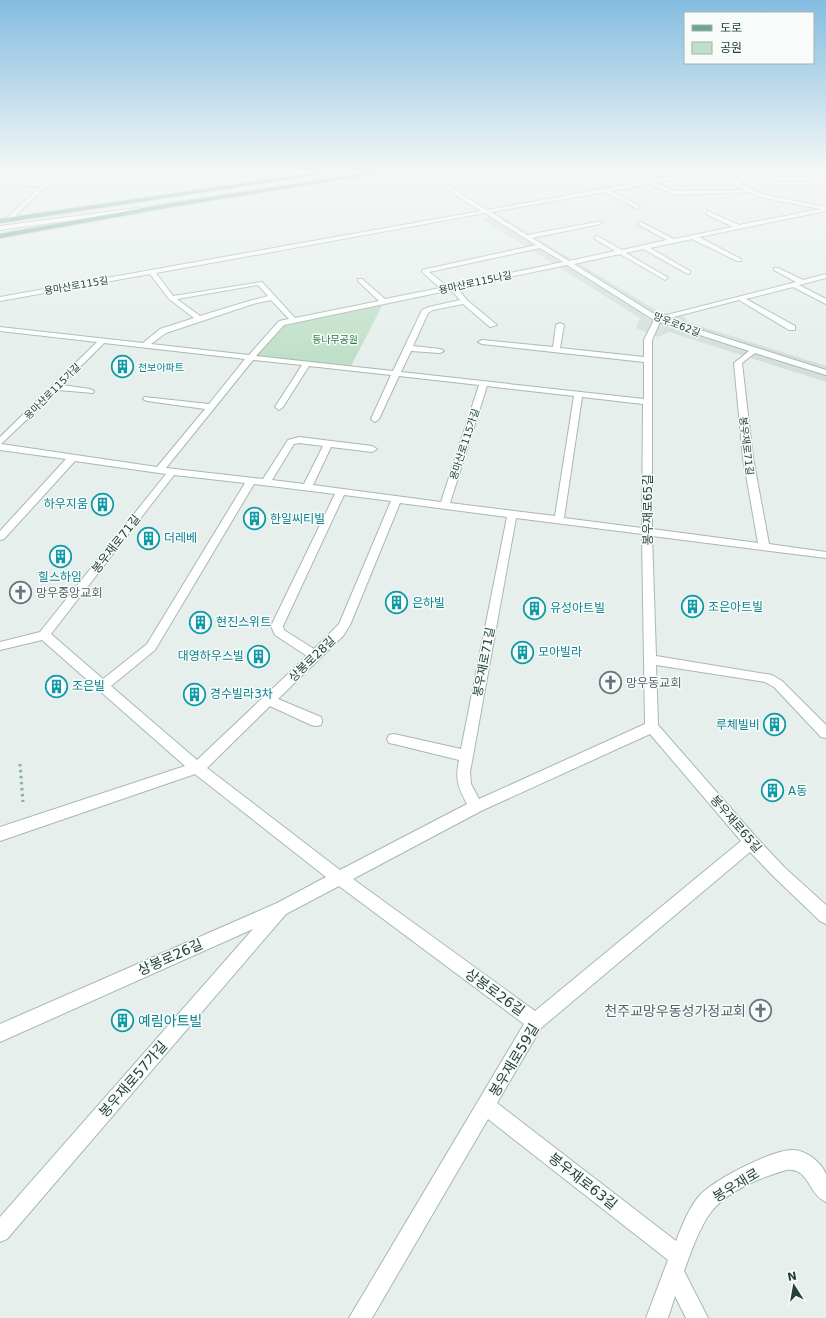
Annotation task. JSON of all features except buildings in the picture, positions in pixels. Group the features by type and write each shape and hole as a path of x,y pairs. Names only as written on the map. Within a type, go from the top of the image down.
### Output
{"main road":[{"path":"0,236 19,233"}],"street":[{"name":"용마산로115길","path":"0,299 372,233"},
{"name":"망우로62길","path":"519,233 658,319 753,351 826,373"},
{"path":"526,237 548,233"},
{"path":"657,233 673,241"},
{"name":"용마산로115나길","path":"252,357 282,323 713,233"},
{"path":"693,237 739,260"},
{"path":"597,238 665,278"},
{"path":"493,325 464,301 465,299 424,271 541,246"},
{"path":"644,247 688,272"},
{"path":"776,269 802,282"},
{"path":"152,272 171,298 198,319"},
{"path":"658,319 826,276"},
{"path":"360,280 384,302"},
{"path":"171,298 258,283 262,284 294,320"},
{"path":"793,284 826,302"},
{"path":"145,345 156,334 163,331 251,302 274,297"},
{"path":"740,298 792,328"},
{"path":"375,419 425,312 432,308 464,301"},
{"name":"봉우재로65길","path":"658,319 648,340 647,532 652,660 652,727 751,842 779,872 826,916"},
{"path":"556,350 560,325"},
{"path":"0,329 648,402"},
{"name":"용마산로115가길","path":"0,442 103,340"},
{"path":"482,342 648,360"},
{"path":"408,348 440,351"},
{"name":"봉우재로71길","path":"753,351 744,357 738,364 748,458 764,547"},
{"path":"160,470 252,357"},
{"path":"279,407 307,363"},
{"name":"용마산로115가길","path":"444,506 484,383"},
{"path":"56,386 90,391"},
{"path":"560,521 578,394"},
{"path":"147,398 211,407"},
{"path":"266,482 291,442 299,440 372,449"},
{"path":"307,487 328,444"},
{"path":"0,448 172,472 307,487 826,555"},
{"path":"0,537 72,458"},
{"name":"봉우재로71길","path":"44,635 172,472"},
{"path":"103,686 137,660 151,647 251,480"},
{"path":"316,656 279,632 277,626 341,492"},
{"name":"상봉로28길","path":"0,834 197,768 332,641 344,625 397,499"},
{"name":"봉우재로71길","path":"476,807 467,792 463,779 466,756 512,515"},
{"path":"0,646 44,635 197,768 338,877"},
{"path":"652,660 768,678 778,684 826,733"},
{"path":"269,700 316,721"},
{"path":"476,807 652,727"},
{"path":"394,739 466,756"},
{"name":"상봉로26길","path":"0,1033 282,908 338,877 476,807"},
{"name":"봉우재로59길","path":"360,1318 535,1022 751,842"},
{"name":"상봉로26길","path":"338,877 535,1022"},
{"name":"봉우재로57가길","path":"0,1232 282,908"},
{"name":"봉우재로63길","path":"486,1106 676,1263 697,1318"},
{"name":"봉우재로","path":"657,1318 676,1263 699,1213 711,1199 740,1179 780,1160 799,1159 815,1175 826,1192"}],"path":[{"path":"20,764 24,826"}],"shaded area":[{"path":"504,233 528,233 659,312 678,315 686,318 687,322 826,366 826,382 669,332 658,337 636,328 640,318"}],"green space":[{"name":"등나무공원","path":"384,302 350,368 251,357 282,323"}],"place":[{"name":"천보아파트","path":"122,367"},
{"name":"하우지움","path":"103,504"},
{"name":"한일씨티빌","path":"255,519"},
{"name":"더레베","path":"149,538"},
{"name":"힐스하임","path":"60,556"},
{"name":"망우중앙교회","path":"20,593"},
{"name":"은하빌","path":"397,603"},
{"name":"조은아트빌","path":"692,607"},
{"name":"유성아트빌","path":"534,608"},
{"name":"현진스위트","path":"200,622"},
{"name":"모아빌라","path":"523,652"},
{"name":"대영하우스빌","path":"259,656"},
{"name":"망우동교회","path":"610,683"},
{"name":"조은빌","path":"56,686"},
{"name":"경수빌라3차","path":"195,694"},
{"name":"루체빌비","path":"775,725"},
{"name":"A동","path":"772,791"},
{"name":"천주교망우동성가정교회","path":"761,1011"},
{"name":"예림아트빌","path":"123,1021"}]}
